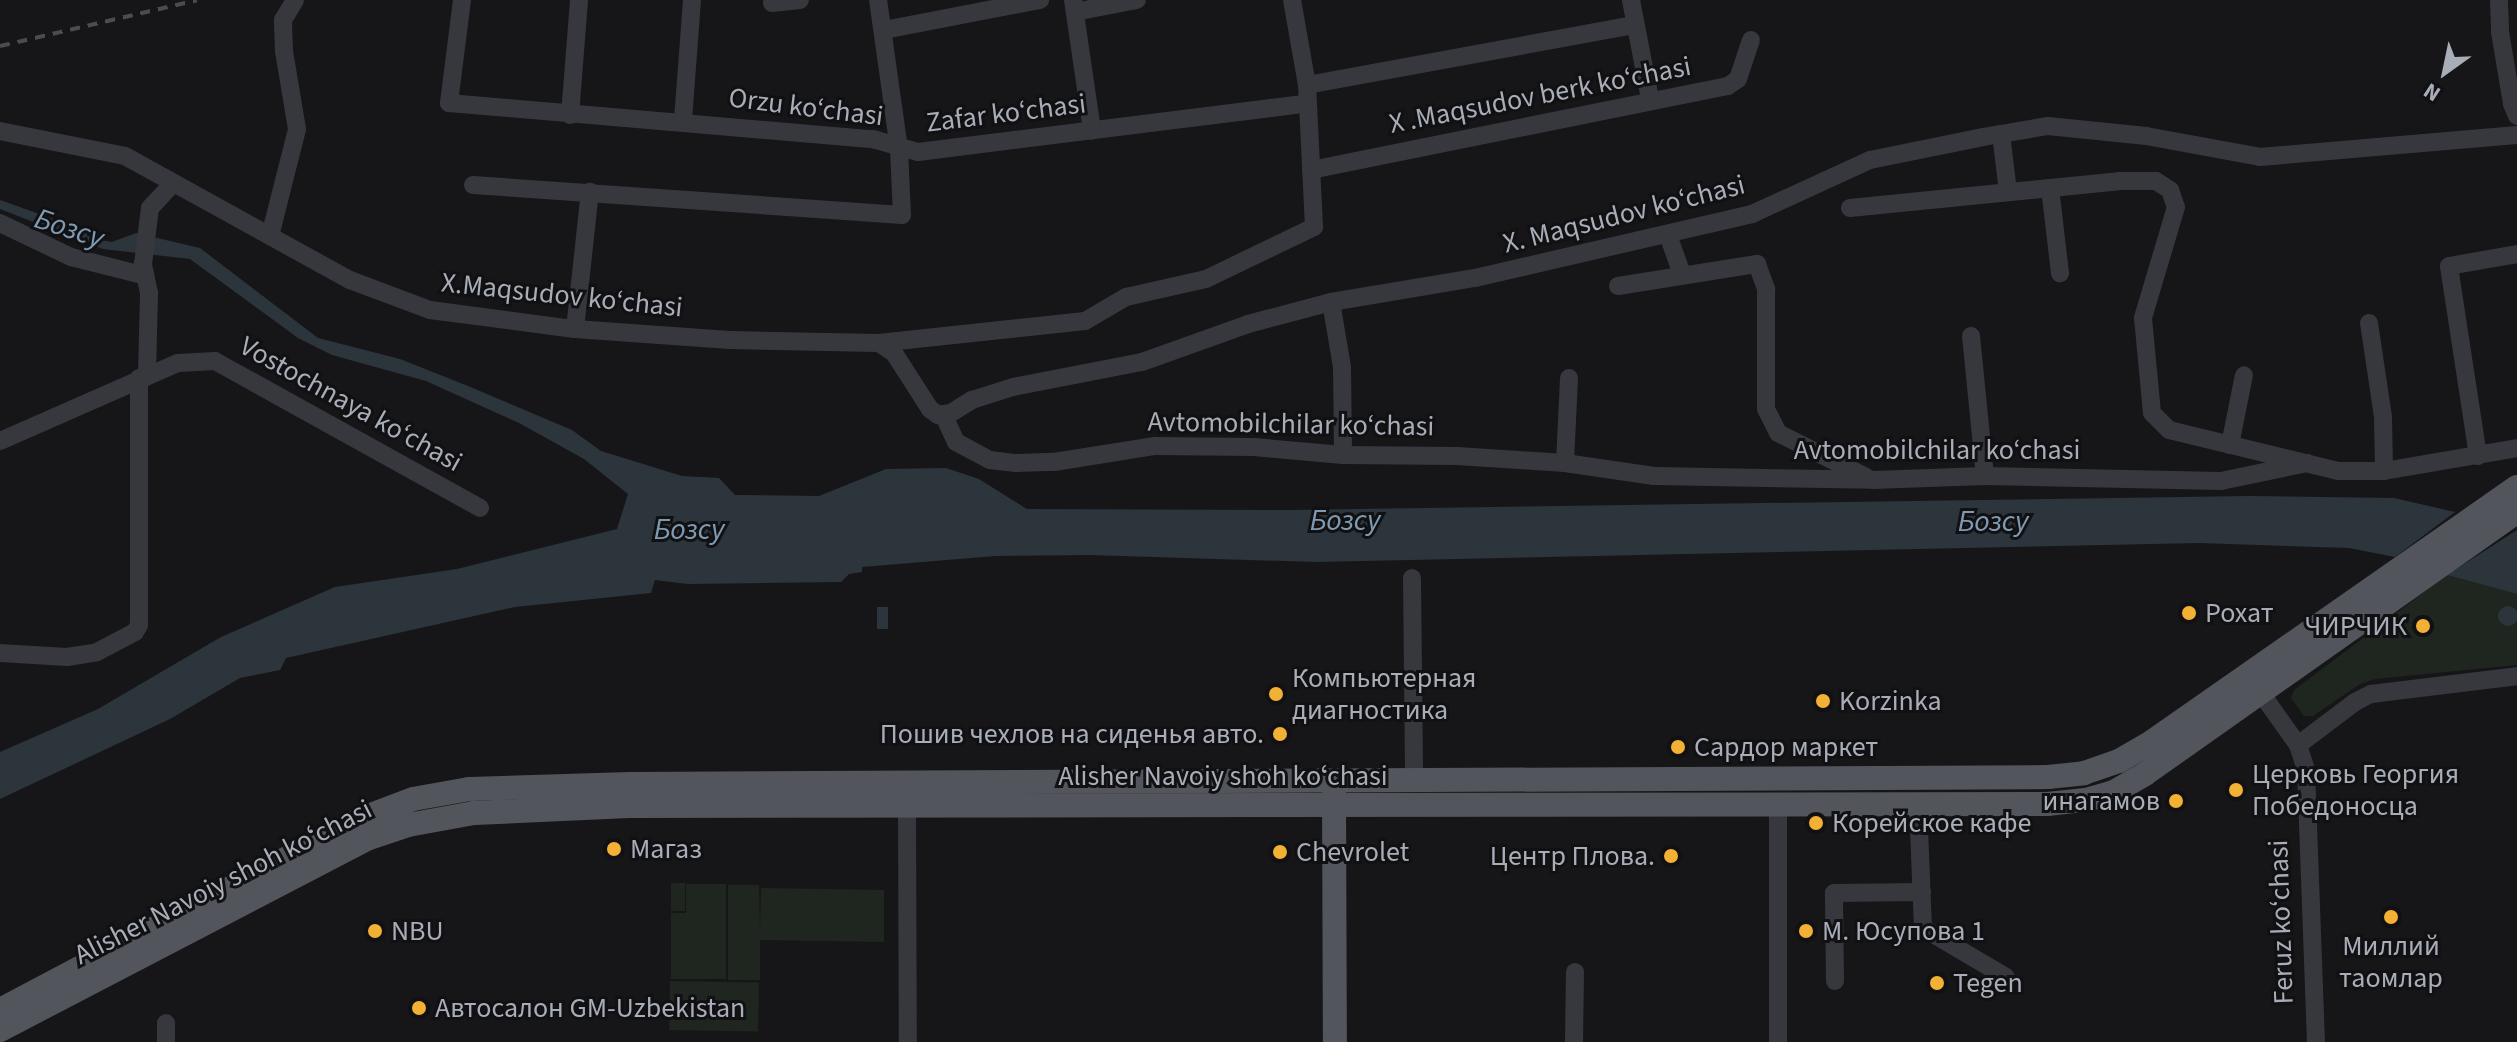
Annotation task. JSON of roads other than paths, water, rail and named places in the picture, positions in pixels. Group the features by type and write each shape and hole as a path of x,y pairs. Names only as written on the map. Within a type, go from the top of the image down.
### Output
{"main road":[{"name":"Alisher Navoiy shoh koʻchasi","path":"0,1030 369,838 408,825 452,816 518,809 2047,804 2086,800 2114,792 2145,774 2400,568 2517,487"},
{"name":"Alisher Navoiy shoh koʻchasi","path":"0,1010 333,833 387,808 435,794 510,787 630,784 2066,776 2095,770 2130,755 2254,683 2427,575 2511,516"},
{"path":"1333,781 1335,1042"}],"street":[{"path":"270,236 297,129 283,20 295,0"},
{"name":"Orzu ko‘chasi","path":"462,0 449,103 570,115 683,120 873,139 899,149 878,0"},
{"path":"570,115 579,0"},
{"path":"683,120 692,0"},
{"path":"772,3 800,0"},
{"path":"884,30 1040,0"},
{"path":"1092,131 1074,6 1137,0"},
{"path":"1292,0 1307,95 1311,170"},
{"path":"1631,0 1650,99"},
{"path":"2499,0 2500,32 2512,104 2517,116"},
{"name":"Zafar ko‘chasi","path":"473,185 902,215 899,149 918,152 1092,131 1307,95 1635,25"},
{"name":"X .Maqsudov berk ko‘chasi","path":"1311,170 1650,99 1728,86 1738,79 1751,40"},
{"name":"X. Maqsudov ko‘chasi","path":"943,414 1013,387 1142,362 1248,324 1331,302 1475,278 1752,214 1870,160 2001,134 2048,126 2146,136 2260,157 2517,135"},
{"path":"0,131 125,156 172,184 150,208 145,270 149,293 143,377 140,618 135,632 97,652 67,657 0,653"},
{"path":"2001,134 2008,192"},
{"name":"X.Maqsudov ko‘chasi","path":"172,184 223,207 350,280 430,310 575,329 730,340 879,343 1085,321 1126,297 1206,279 1314,227 1311,170"},
{"path":"1850,208 2156,181 2170,190 2176,207 2143,318 2152,413 2169,430 2338,471 2384,471 2517,448"},
{"path":"2050,188 2060,273"},
{"path":"575,329 590,192"},
{"path":"0,223 71,257 145,270"},
{"path":"1668,235 1682,274"},
{"path":"2478,456 2449,266 2517,254"},
{"path":"1618,286 1757,264 1766,289 1766,409 1778,433 1873,480"},
{"path":"1331,302 1342,367 1343,455"},
{"path":"2369,323 2383,417 2384,471"},
{"path":"1971,336 1985,476"},
{"path":"879,343 894,353 930,409 943,414"},
{"name":"Vostochnaya ko‘chasi","path":"0,441 178,363 215,361 480,508"},
{"path":"2230,445 2244,375"},
{"path":"1565,463 1569,378"},
{"name":"Avtomobilchilar ko‘chasi","path":"943,414 956,442 990,460 1016,463 1054,462 1154,446 1254,447 1343,455 1457,456 1565,463 1654,476 1873,480 1985,476 2221,481 2307,463"},
{"path":"1412,578 1414,780"},
{"path":"2298,745 2355,702 2371,694 2517,676"},
{"name":"Feruz ko‘chasi","path":"2254,683 2298,745 2306,770 2316,1042"},
{"path":"1918,804 1923,928 2006,977"},
{"path":"1778,805 1778,1042"},
{"path":"907,806 908,1042"},
{"path":"1835,981 1834,893 1922,892"},
{"path":"1574,1042 1575,972"},
{"path":"166,1023 166,1042"}],"water":[{"name":"Бозсу","path":"0,200 90,232 100,240 112,242 136,233 200,248 318,338 400,359 468,386 572,430 601,451 682,476 719,478 735,495 819,496 886,469 946,468 979,479 1027,509 1290,510 2249,496 2394,498 2455,512 2395,557 2349,548 2199,543 1316,562 1090,555 995,556 862,567 862,572 849,574 841,582 688,584 655,580 651,593 515,607 286,658 280,670 240,678 170,719 0,799 0,752 98,709 221,637 335,587 457,569 617,529 628,494 584,459 519,423 426,381 332,355 298,338 190,259 103,249 0,209"},
{"path":"2517,530 2517,594 2447,575"},
{"path":"2508,606 2515,609 2518,616 2515,623 2508,626 2501,623 2498,616 2501,609"},
{"path":"877,607 888,607 888,629 877,629"}],"railway":[{"path":"0,46 197,0"}],"place":[{"name":"Рохат","path":"2189,613"},
{"name":"ЧИРЧИК","path":"2423,626"},
{"name":"Компьютерная диагностика","path":"1276,694"},
{"name":"Korzinka","path":"1823,701"},
{"name":"Пошив чехлов на сиденья авто.","path":"1280,734"},
{"name":"Сардор маркет","path":"1678,747"},
{"name":"Церковь Георгия Победоносца","path":"2236,790"},
{"name":"инагамов","path":"2176,801"},
{"name":"Корейское кафе","path":"1816,823"},
{"name":"Магаз","path":"614,849"},
{"name":"Chevrolet","path":"1280,852"},
{"name":"Центр Плова.","path":"1671,856"},
{"name":"Миллий таомлар","path":"2391,917"},
{"name":"NBU","path":"375,931"},
{"name":"М. Юсупова 1","path":"1806,931"},
{"name":"Tegen","path":"1937,983"},
{"name":"Автосалон GM-Uzbekistan","path":"419,1008"}]}
